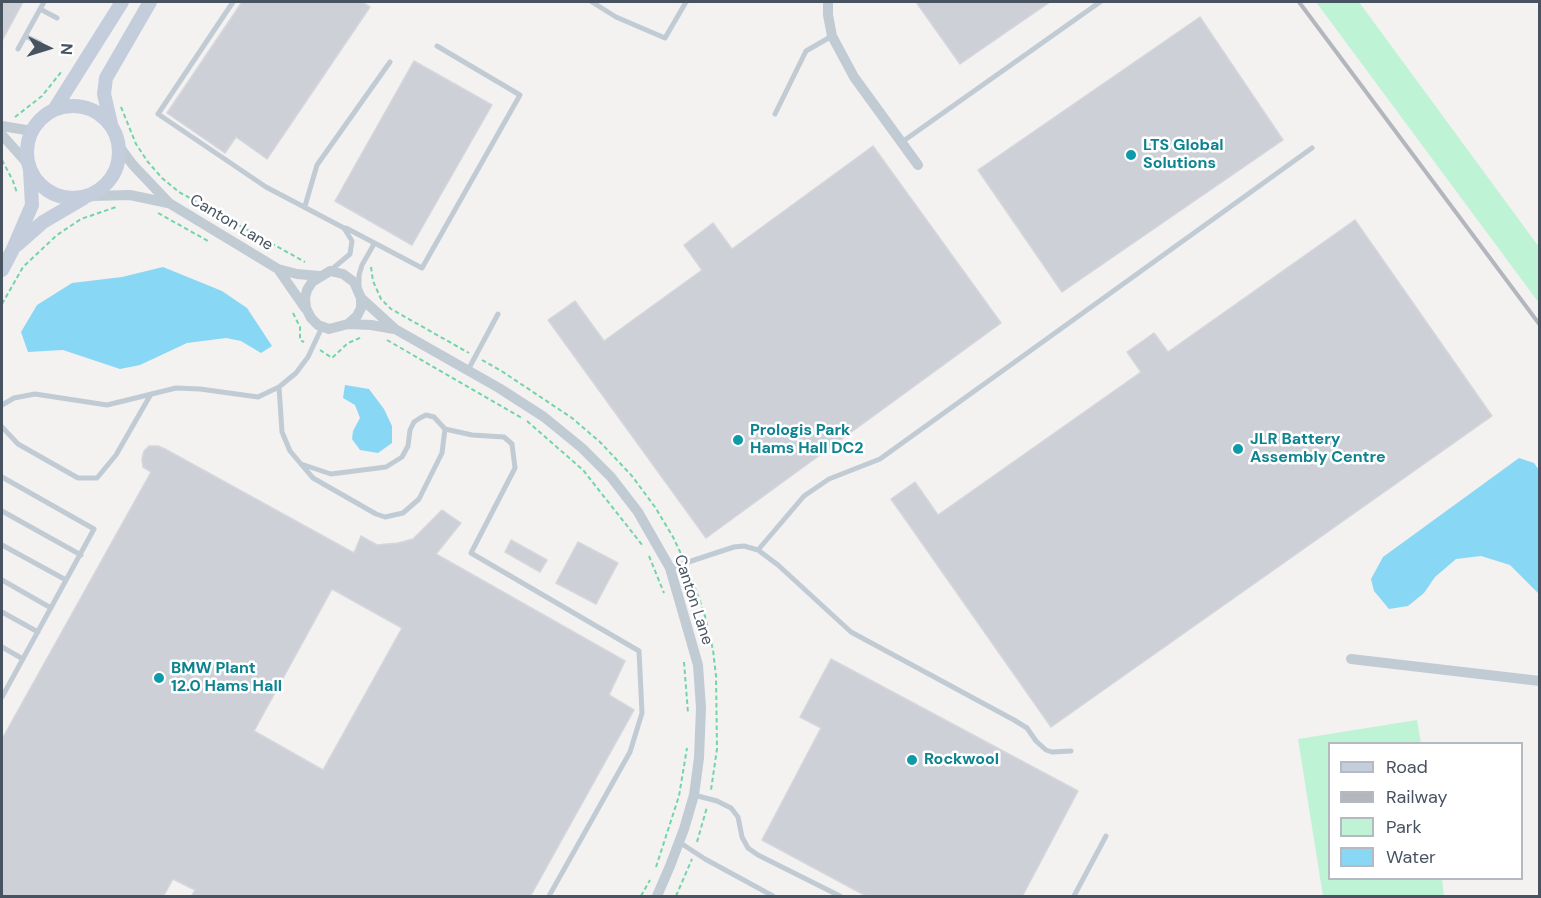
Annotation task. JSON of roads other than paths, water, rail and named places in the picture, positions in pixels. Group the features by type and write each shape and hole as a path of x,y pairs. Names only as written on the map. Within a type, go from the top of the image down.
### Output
{"street":[{"path":"54,110 122,2"},
{"path":"13,249 43,222 104,186 112,176 118,161 118,145 107,116 104,94 105,78 150,2"},
{"path":"828,2 832,36 854,77 918,165"},
{"path":"2,270 32,205 26,151 32,131 42,118 54,110 70,106 82,107 101,116 113,130"},
{"path":"2,126 32,131"},
{"path":"2,135 29,167 42,187 63,198 89,196"},
{"name":"Canton Lane","path":"118,145 133,165 169,202 279,269 297,274 325,273"},
{"name":"Canton Lane","path":"89,196 130,195 169,202"},
{"name":"Canton Lane","path":"279,269 306,308"},
{"path":"325,273 343,274 354,282 360,294 361,308 357,316 348,324 329,329 322,327 311,318 306,308 307,290 312,282 325,273"},
{"name":"Canton Lane","path":"360,294 395,329 468,370 544,417 582,448 604,470 638,512 670,568 698,665 701,708 699,758 694,795 679,842 657,897"},
{"name":"Canton Lane","path":"348,324 395,329"},
{"path":"1351,658 1539,681"}],"lane":[{"path":"18,49 44,2"},
{"path":"233,2 158,114 266,187 422,268 520,95 436,46"},
{"path":"592,2 616,17 664,39 686,2"},
{"path":"902,142 1100,2"},
{"path":"40,9 57,18"},
{"path":"25,36 40,43"},
{"path":"775,114 806,51 832,36"},
{"path":"305,206 317,165 390,62"},
{"path":"758,550 804,496 829,479 880,459 1312,148"},
{"path":"325,273 350,254 352,241 344,228"},
{"path":"360,294 359,275 362,264 374,244"},
{"path":"468,370 498,314"},
{"path":"2,405 14,398 35,394 107,405 176,388 258,397 279,387 296,373 308,357 322,327"},
{"path":"279,387 282,432 290,451 313,478 385,517 411,508 418,499 442,453 445,429"},
{"path":"2,427 18,444 78,478 97,478 116,454 151,394"},
{"path":"301,464 331,474 386,467 402,457 408,446 410,430 414,422 426,415 434,417 445,429 472,435 504,436 512,444 515,468 471,553 639,651 642,713 630,752 549,897"},
{"path":"2,477 94,529 2,697"},
{"path":"2,511 81,555"},
{"path":"2,545 66,580"},
{"path":"670,568 734,547 744,546 758,550 778,565 851,632 1014,720 1027,728 1046,750 1071,751"},
{"path":"2,580 51,608"},
{"path":"2,612 38,632"},
{"path":"2,647 23,659"},
{"path":"2,680 9,684"},
{"path":"694,795 731,808 738,817 742,837 748,848 758,855 840,897"},
{"path":"1074,897 1106,836"},
{"path":"679,842 773,897"}],"water":[{"path":"163,267 222,291 247,308 272,346 261,353 241,341 226,338 187,343 140,365 120,369 63,350 28,352 21,332 37,305 72,283 122,277"},
{"path":"345,385 369,389 384,409 392,426 392,443 378,453 360,450 352,439 353,431 360,418 355,405 343,398"},
{"path":"1519,458 1534,463 1539,470 1539,594 1510,565 1481,556 1456,559 1435,577 1424,593 1408,606 1389,609 1374,591 1371,579 1383,557"}],"railway":[{"path":"1299,2 1540,325"}],"place":[{"name":"LTS Global Solutions","path":"1131,155"},
{"name":"Prologis Park Hams Hall DC2","path":"738,440"},
{"name":"JLR Battery Assembly Centre","path":"1238,449"},
{"name":"BMW Plant 12.0 Hams Hall","path":"159,678"},
{"name":"Rockwool","path":"912,760"}]}
